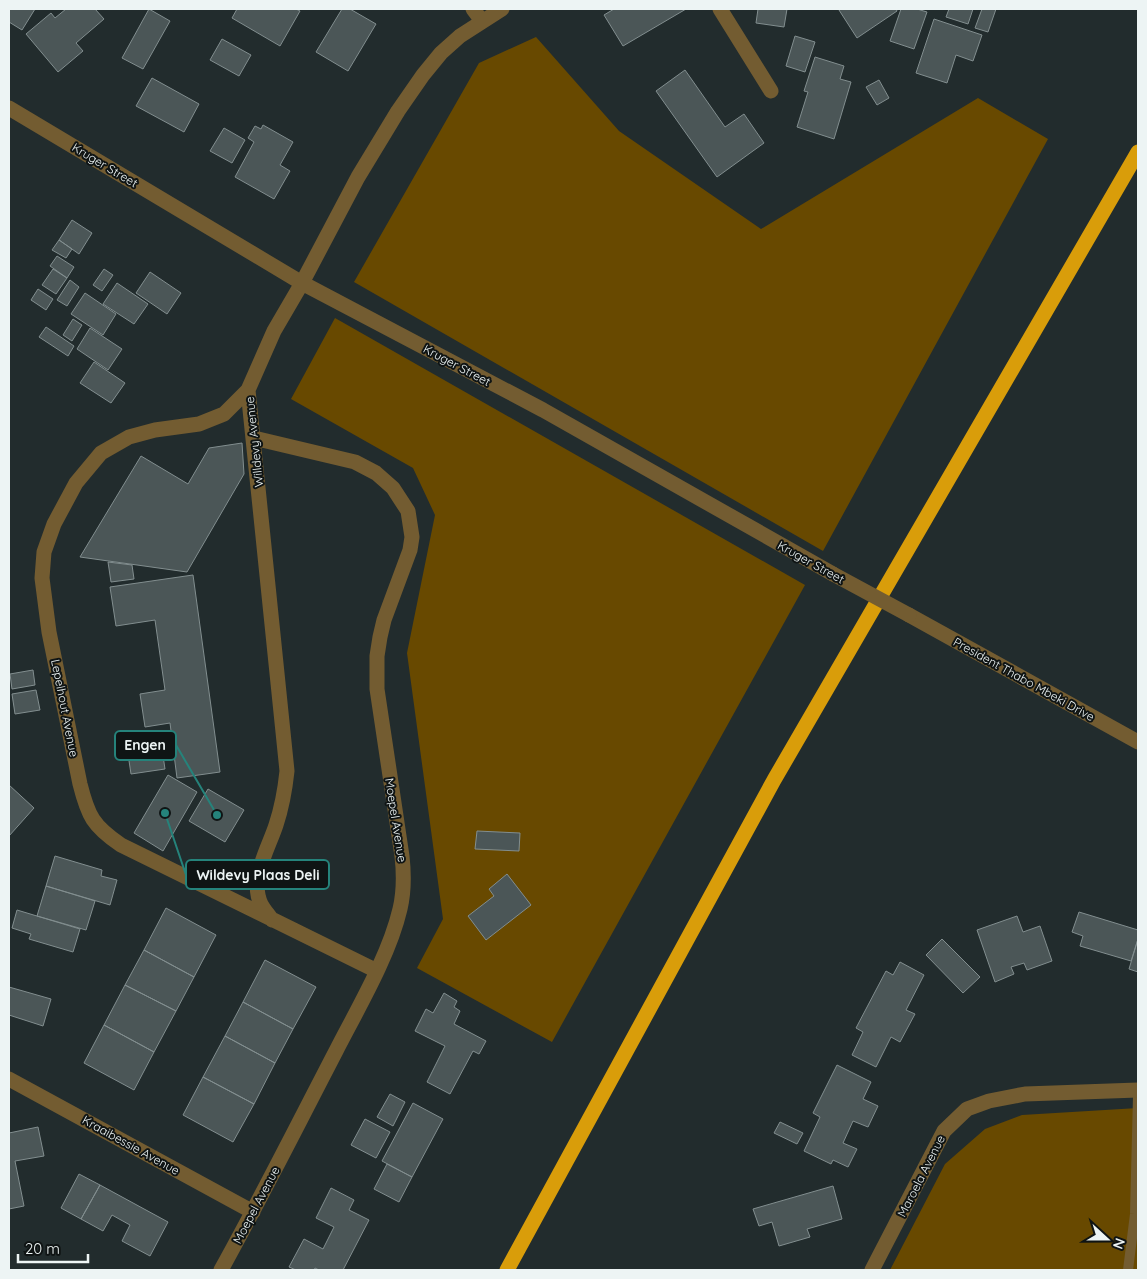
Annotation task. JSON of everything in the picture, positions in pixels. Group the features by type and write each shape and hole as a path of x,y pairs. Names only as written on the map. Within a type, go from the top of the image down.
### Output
{"highway":[{"path":"507,1270 774,780 1138,152"}],"street":[{"name":"Willdevy Avenue","path":"272,920 260,902 258,884 260,866 276,825 284,796 287,771 248,390 274,331 302,284 358,177 398,111 441,53 460,36 477,15 502,9"},
{"path":"720,9 771,91"},
{"name":"Kruger Street","path":"9,108 302,284 543,410 909,615"},
{"name":"Lepelhout Avenue","path":"248,390 224,414 198,424 155,430 129,437 101,453 76,483 54,524 44,552 42,578 49,632 80,784 85,805 93,822 121,845 377,971"},
{"name":"Moepel Avenue","path":"222,1270 254,1212 377,971 399,914 404,880 377,689 377,656 384,620 410,550 412,525 408,511 393,488 376,473 355,462 254,438"},
{"name":"President Thabo Mbeki Drive","path":"909,615 1138,742"},
{"name":"Kraaibessie Avenue","path":"9,1079 254,1212"},
{"name":"Maroela Avenue","path":"872,1270 944,1131 967,1109 1026,1094 1138,1090"}],"lane":[{"path":"1128,1270 1135,1214 1138,1096"}],"shaded area":[{"path":"536,37 619,131 761,229 978,98 1048,139 823,551 354,282 479,63"},
{"path":"335,318 805,585 552,1042 417,968 443,919 407,653 435,515 413,468 291,399"},
{"path":"1138,1108 1138,1270 890,1270 945,1164 985,1129 1022,1115"}],"building":[{"path":"9,9 35,9 22,30 9,22"},
{"path":"66,9 95,9 104,19 76,43 83,51 58,72 26,34 51,13 55,18"},
{"path":"149,9 170,21 143,69 122,58"},
{"path":"237,9 296,9 300,11 280,46 232,18"},
{"path":"342,9 350,9 376,24 348,71 316,52"},
{"path":"614,9 686,9 623,46 604,15"},
{"path":"758,9 787,9 784,27 756,23"},
{"path":"896,9 897,11 857,38 839,10"},
{"path":"901,9 917,9 927,12 914,49 890,41"},
{"path":"949,9 973,9 968,24 946,17"},
{"path":"982,9 996,9 988,32 975,28"},
{"path":"934,19 982,35 973,61 956,55 947,83 916,73"},
{"path":"795,36 815,42 805,72 786,66"},
{"path":"222,39 251,55 239,76 210,60"},
{"path":"815,57 844,66 840,79 851,82 834,139 797,127 808,92 804,91"},
{"path":"685,70 725,127 744,114 764,143 717,177 656,91"},
{"path":"152,78 199,104 184,132 136,106"},
{"path":"879,80 889,98 877,105 866,87"},
{"path":"263,125 293,142 280,165 290,171 274,199 235,177 254,142 248,138 255,126 261,129"},
{"path":"224,128 245,140 232,163 210,151"},
{"path":"72,220 92,233 79,254 59,240"},
{"path":"59,240 72,249 66,258 52,250"},
{"path":"57,256 74,267 67,278 50,266"},
{"path":"53,269 67,278 56,294 42,285"},
{"path":"104,269 113,275 102,291 93,285"},
{"path":"150,272 181,293 167,314 136,293"},
{"path":"70,280 79,287 67,306 57,300"},
{"path":"117,283 148,304 134,324 103,304"},
{"path":"38,289 53,299 46,310 31,300"},
{"path":"85,293 116,314 103,335 71,314"},
{"path":"73,319 82,325 72,341 63,335"},
{"path":"46,327 74,346 68,356 39,337"},
{"path":"90,328 122,349 108,370 77,349"},
{"path":"94,362 125,383 111,403 80,383"},
{"path":"242,443 244,474 187,572 80,557 141,456 188,484 209,448"},
{"path":"108,562 132,565 134,579 111,582"},
{"path":"193,575 220,772 177,778 170,723 145,727 140,694 165,690 155,620 116,626 110,587"},
{"path":"33,670 35,685 12,689 10,674"},
{"path":"36,690 40,710 15,714 12,694"},
{"path":"162,749 165,769 131,774 128,754"},
{"path":"168,775 197,792 163,851 134,833"},
{"path":"9,785 34,808 9,836"},
{"path":"208,789 244,810 225,842 189,821"},
{"path":"477,831 520,833 519,851 475,849"},
{"path":"55,856 102,870 101,876 117,880 110,905 46,886"},
{"path":"507,874 531,905 486,940 468,916 494,896 489,889"},
{"path":"46,886 95,901 86,930 37,916"},
{"path":"166,908 216,935 194,977 144,950"},
{"path":"17,910 80,929 73,952 29,939 31,934 12,928"},
{"path":"1079,912 1138,930 1138,939 1131,961 1080,946 1083,936 1072,932"},
{"path":"1017,916 1023,932 1040,926 1052,961 1027,970 1024,963 1011,967 1014,974 995,982 977,930"},
{"path":"942,939 980,977 963,993 926,955"},
{"path":"1138,939 1138,972 1129,969"},
{"path":"144,950 194,977 176,1011 125,985"},
{"path":"265,960 316,987 293,1029 243,1002"},
{"path":"900,962 924,975 906,1010 915,1014 900,1042 891,1037 876,1067 852,1055 863,1032 856,1028 886,971 893,975"},
{"path":"125,985 176,1011 154,1052 104,1025"},
{"path":"9,987 51,999 43,1026 9,1015"},
{"path":"444,993 457,1001 454,1007 460,1011 454,1024 486,1041 479,1054 473,1051 450,1094 427,1082 445,1046 415,1031 426,1009 433,1013"},
{"path":"243,1002 293,1029 275,1063 225,1036"},
{"path":"104,1025 154,1052 134,1090 84,1063"},
{"path":"225,1036 275,1063 254,1104 203,1077"},
{"path":"837,1065 871,1082 863,1099 878,1106 868,1127 853,1121 843,1143 857,1149 848,1167 833,1160 831,1164 804,1151 820,1117 813,1113"},
{"path":"203,1077 254,1104 233,1142 183,1115"},
{"path":"390,1094 405,1102 393,1126 377,1117"},
{"path":"413,1103 443,1119 412,1177 382,1161"},
{"path":"365,1119 390,1132 376,1158 351,1145"},
{"path":"780,1122 803,1133 797,1144 774,1133"},
{"path":"38,1127 44,1156 15,1161 24,1206 9,1209 9,1133"},
{"path":"387,1164 412,1177 399,1202 374,1189"},
{"path":"79,1174 100,1185 81,1219 61,1208"},
{"path":"100,1185 168,1222 150,1256 122,1241 130,1225 112,1215 103,1231 81,1219"},
{"path":"833,1186 842,1219 807,1229 810,1237 779,1246 772,1222 759,1226 753,1209"},
{"path":"331,1188 354,1200 349,1210 369,1220 343,1270 319,1270 315,1268 314,1270 296,1270 289,1267 304,1239 323,1249 334,1227 316,1218"}],"place":[{"name":"Wildevy Plaas Deli","path":"165,813"},
{"name":"Engen","path":"217,815"}]}
